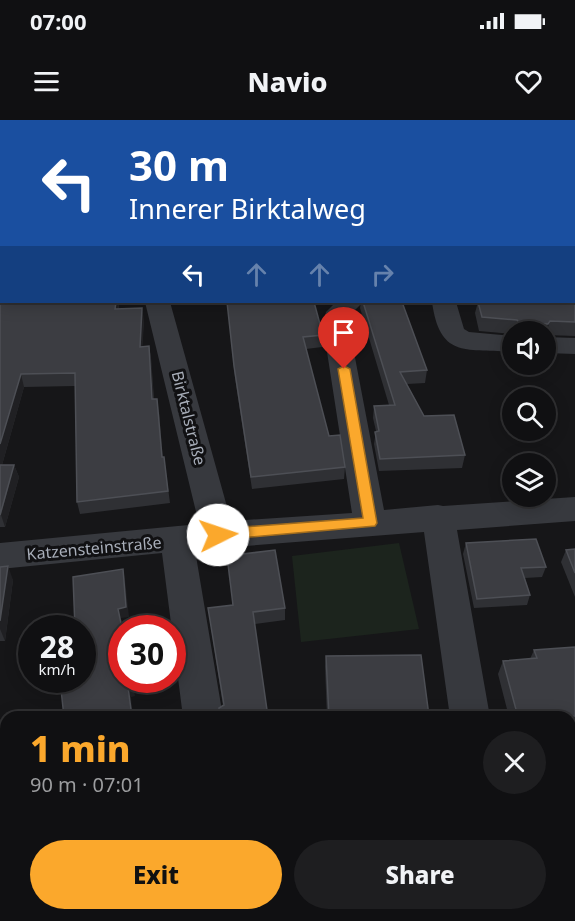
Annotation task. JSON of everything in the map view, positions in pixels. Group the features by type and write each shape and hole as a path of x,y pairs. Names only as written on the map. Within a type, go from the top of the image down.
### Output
{"street":[{"name":"Birktalstraße","path":"157,303 218,535"},
{"path":"349,303 339,312 336,326 370,523"},
{"path":"444,303 452,333 462,340 502,343"},
{"path":"556,345 575,346"},
{"name":"Katzensteinstraße","path":"0,556 438,517 575,509"},
{"path":"438,517 469,711"},
{"path":"177,540 202,711"}],"shaded area":[{"path":"399,543 419,629 301,642 292,556"}],"building":[{"path":"0,303 116,303 115,309 142,308 140,347 149,346 152,399 157,399 162,457 164,457 168,491 77,502 75,373 21,374 0,444"},
{"path":"227,303 314,303 323,335 303,337 329,436 340,435 345,467 251,477"},
{"path":"363,303 402,303 427,370 400,372 424,416 454,415 465,455 380,459 375,432 379,431 374,406 395,405"},
{"path":"478,303 575,303 575,322 482,317"},
{"path":"0,465 14,465 0,515"},
{"path":"536,539 546,567 521,568 530,595 477,599 466,543"},
{"path":"575,549 575,573 566,550"},
{"path":"275,550 285,608 253,612 267,711 219,711 219,708 224,705 208,608 233,605 227,556"},
{"path":"8,566 0,621 0,567"},
{"path":"123,569 126,607 118,609 119,615 108,615 108,693 129,693 131,711 63,711 61,693 96,693 96,615 74,615 73,577"},
{"path":"575,647 575,711 516,711 503,661 537,658 534,650"},
{"path":"421,655 428,711 329,711 326,656"}],"route":[{"path":"218,535 370,523 344,369"}]}
